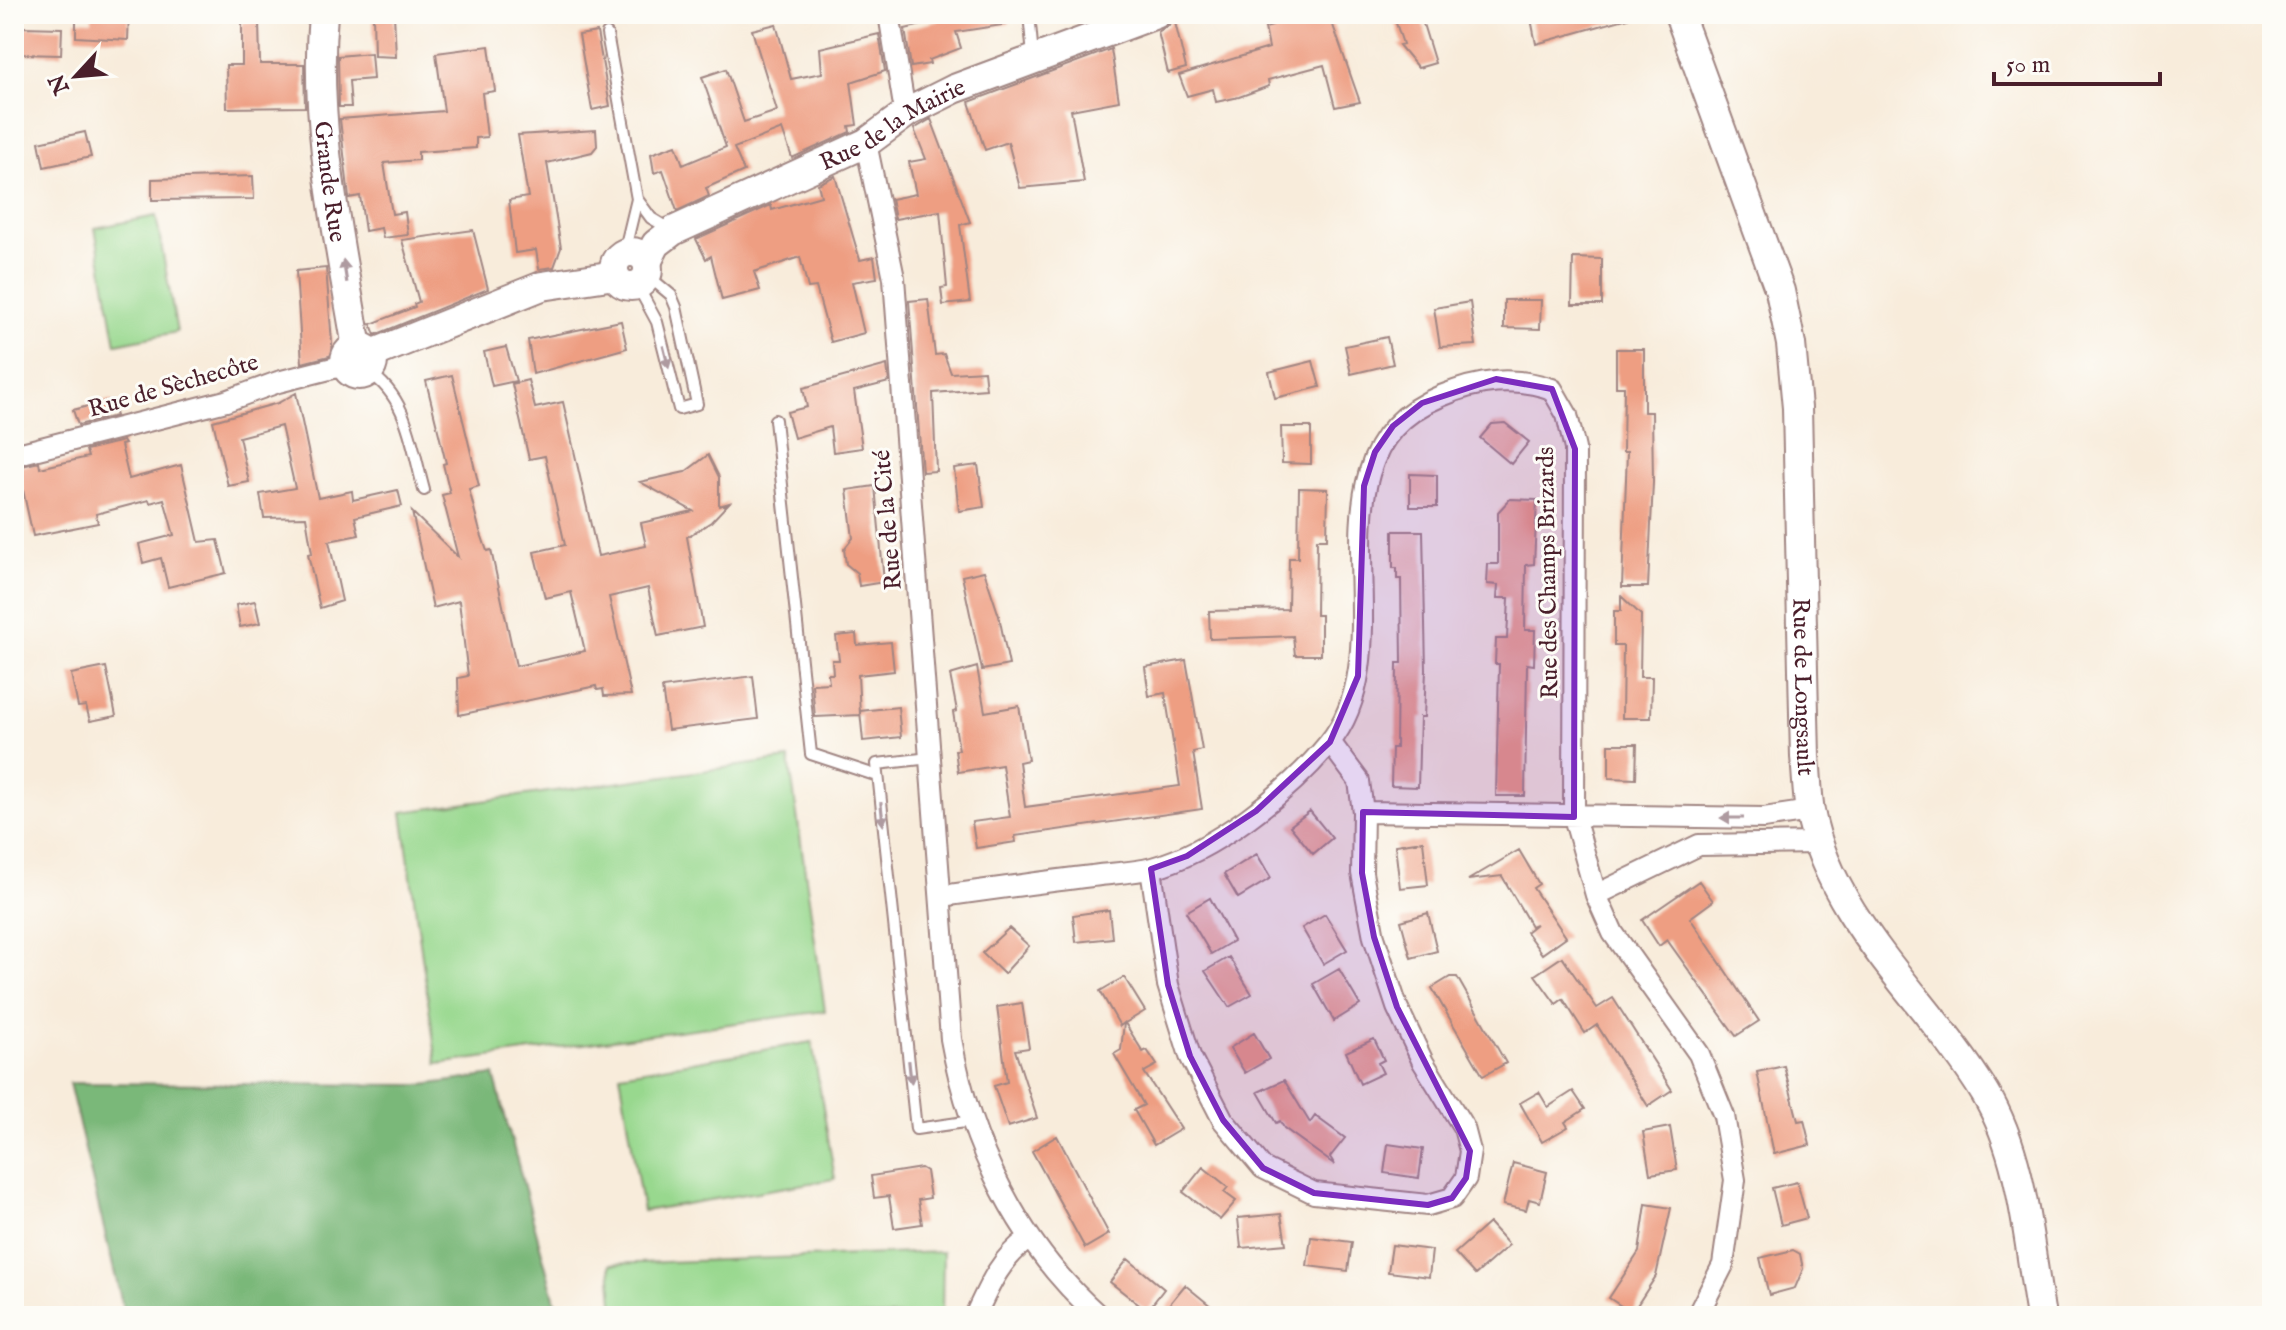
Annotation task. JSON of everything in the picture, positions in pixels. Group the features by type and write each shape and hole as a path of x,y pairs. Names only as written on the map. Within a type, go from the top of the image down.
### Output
{"street":[{"name":"Grande Rue","path":"323,14 320,55 329,172 361,360"},
{"path":"889,14 903,100 908,112"},
{"name":"Rue de la Mairie","path":"634,270 656,244 673,231 866,143 908,112 954,89 1156,14"},
{"name":"Rue de Longsault","path":"1679,14 1780,291 1791,344 1797,408 1810,811 1833,878 1885,958 1986,1094 2013,1162 2041,1316"},
{"name":"Rue de la Cité","path":"866,143 894,278 942,896"},
{"path":"361,360 542,286 634,270"},
{"name":"Rue de Sèchecôte","path":"14,455 226,401 278,382 361,360"},
{"name":"Rue des Champs Brizards","path":"942,896 1151,869 1187,856 1256,811 1330,742 1348,709 1358,676 1364,486 1375,452 1393,426 1422,403 1496,379 1525,380 1552,389 1567,415 1575,449 1574,817 1596,895 1613,933 1699,1054 1724,1116 1735,1180 1723,1265 1697,1316"},
{"path":"1151,869 1168,985 1190,1056 1223,1120 1263,1168 1314,1193 1428,1205 1452,1198 1466,1178 1470,1151 1464,1128 1423,1062 1397,1007 1374,937 1362,873 1363,812 1359,781 1330,742"},
{"path":"1363,812 1764,818 1810,811"},
{"path":"1596,895 1699,845 1819,843"},
{"path":"942,896 951,1039 958,1079 972,1121 1003,1198 1028,1239 1099,1316"},
{"path":"975,1316 996,1271 1013,1249 1028,1239"}],"lane":[{"path":"1029,14 1033,61"},
{"path":"607,34 637,199 632,232 634,270 657,322 679,409 697,404 671,295 634,270"},
{"path":"637,199 651,218 673,231"},
{"path":"361,360 398,398 424,490"},
{"path":"775,420 811,754 878,776"},
{"path":"932,758 877,764 916,1129 972,1121"}],"highlighted area":[{"path":"1496,379 1552,389 1575,449 1574,817 1363,812 1362,873 1374,937 1397,1007 1470,1151 1466,1178 1452,1198 1428,1205 1314,1193 1263,1168 1223,1120 1190,1056 1168,985 1151,869 1187,856 1256,811 1330,742 1358,676 1364,486 1375,452 1393,426 1422,403"}],"green space":[{"path":"156,216 177,332 116,344 95,228"},
{"path":"789,759 825,1011 437,1064 402,812"},
{"path":"812,1042 835,1179 643,1211 620,1074"},
{"path":"494,1075 559,1316 125,1316 69,1083 423,1085"},
{"path":"943,1252 942,1316 614,1316 610,1264"}],"building":[{"path":"92,14 129,14 128,40 76,37 76,20 92,21"},
{"path":"373,14 394,14 396,57 374,56"},
{"path":"937,14 1009,14 1009,24 956,32 961,48 929,60 930,64 911,67 905,29 938,21"},
{"path":"1173,14 1186,68 1168,73 1158,32 1169,25"},
{"path":"1268,14 1329,14 1360,102 1335,107 1324,65 1268,80 1269,86 1239,97 1216,102 1213,89 1187,96 1179,75 1269,48 1265,28 1272,26"},
{"path":"1393,14 1420,14 1435,63 1418,68 1399,45 1403,44"},
{"path":"1530,14 1627,14 1628,18 1536,44"},
{"path":"242,22 259,22 260,64 304,64 305,107 227,108 226,65 242,65"},
{"path":"776,24 791,79 822,73 820,48 879,34 885,71 851,82 857,125 849,126 850,132 792,158 782,129 734,148 744,171 706,188 709,196 677,211 663,170 654,173 651,154 676,145 683,165 726,147 702,77 726,69 744,122 777,111 752,30"},
{"path":"22,27 62,28 61,55 21,54"},
{"path":"597,32 610,106 592,110 579,35"},
{"path":"489,46 495,91 482,93 487,137 476,138 476,148 418,152 418,160 384,163 392,214 405,212 408,235 383,238 381,228 365,231 360,196 349,198 340,119 444,111 436,53"},
{"path":"1111,49 1119,101 1071,110 1084,182 1020,188 1008,142 985,150 969,102"},
{"path":"371,53 373,79 349,81 351,107 339,107 338,56"},
{"path":"931,119 970,222 960,225 970,302 943,305 941,288 947,287 940,211 895,219 891,199 916,194 909,162 926,159 914,129"},
{"path":"596,130 597,146 592,152 547,163 561,248 554,267 539,269 536,250 515,253 509,200 528,197 518,135"},
{"path":"85,132 91,157 44,167 39,142"},
{"path":"253,176 254,199 152,200 152,179"},
{"path":"835,176 860,260 874,257 877,278 852,282 864,333 831,342 816,287 808,288 800,257 754,272 760,290 722,300 711,256 706,259 696,239 771,205 772,210 821,196 818,184"},
{"path":"473,230 488,289 375,335 371,324 415,307 414,304 419,302 402,240"},
{"path":"1573,258 1602,259 1602,305 1572,305"},
{"path":"326,268 333,355 302,363 296,271"},
{"path":"928,299 935,355 944,354 951,373 984,371 986,389 933,393 936,471 922,472 909,301"},
{"path":"1504,300 1541,300 1540,329 1504,328"},
{"path":"1470,302 1476,345 1440,347 1434,308"},
{"path":"621,321 627,348 533,374 528,340"},
{"path":"1387,337 1393,364 1351,374 1345,346"},
{"path":"506,347 516,381 492,386 484,352"},
{"path":"1616,349 1644,349 1644,412 1652,412 1653,482 1648,587 1622,587 1627,452 1623,452 1624,387 1616,387"},
{"path":"1313,361 1320,387 1275,398 1269,372"},
{"path":"887,365 889,382 854,391 862,448 833,452 830,427 794,438 787,412 807,407 803,388"},
{"path":"452,375 479,486 469,489 487,551 491,550 516,666 585,651 571,592 545,598 534,552 565,545 545,456 529,459 512,384 528,380 535,408 563,402 598,556 646,546 641,523 693,511 640,482 685,472 708,455 719,477 719,506 729,503 711,522 687,537 703,627 658,636 648,588 609,597 631,695 604,696 603,689 597,690 596,686 459,715 458,678 468,676 459,601 433,608 412,512 458,557 442,495 450,493 443,464 446,463 426,381"},
{"path":"296,393 318,498 352,491 353,500 398,490 402,506 355,517 359,535 329,541 342,601 320,608 308,554 312,553 306,517 264,518 260,494 295,488 281,426 239,437 249,482 228,486 213,421 278,403"},
{"path":"111,400 116,416 78,425 73,410"},
{"path":"1505,423 1529,442 1511,464 1480,438 1492,424"},
{"path":"1281,427 1311,427 1311,464 1282,463"},
{"path":"123,441 125,444 121,445 129,479 181,465 199,542 218,540 226,573 168,587 161,558 143,563 139,544 174,535 164,499 96,514 98,523 33,536 18,467 39,462 40,468 88,457 86,450"},
{"path":"978,465 984,507 959,511 954,468"},
{"path":"1410,474 1437,475 1437,507 1410,507"},
{"path":"875,486 884,582 859,586 857,573 846,564 844,549 853,538 847,490"},
{"path":"1299,488 1328,489 1327,539 1317,539 1316,615 1321,615 1321,655 1295,655 1293,636 1210,639 1209,611 1288,609 1289,558 1298,558"},
{"path":"1510,499 1537,500 1534,564 1526,565 1525,630 1535,630 1534,665 1527,664 1525,796 1496,796 1499,664 1495,664 1496,639 1507,639 1509,598 1497,598 1498,585 1487,584 1488,564 1498,564 1498,512"},
{"path":"1393,531 1423,531 1426,670 1424,717 1420,717 1418,787 1391,786 1392,748 1396,748 1397,663 1402,663 1401,579 1397,579 1397,568 1393,568"},
{"path":"984,571 999,616 1009,665 982,670 962,576"},
{"path":"1621,596 1641,615 1640,677 1652,677 1651,718 1622,718 1623,646 1614,646 1614,611 1621,611"},
{"path":"255,601 260,623 240,627 236,605"},
{"path":"856,634 857,645 891,642 894,671 858,675 860,715 815,717 812,684 829,683 828,674 833,674 832,660 839,660 836,636"},
{"path":"1186,660 1202,750 1193,752 1202,809 1015,836 1016,842 976,848 972,822 1010,817 1002,765 958,772 955,750 959,750 953,712 957,711 950,675 977,667 985,712 1019,706 1028,760 1019,762 1025,807 1180,786 1165,693 1149,696 1145,667"},
{"path":"106,667 116,716 90,721 86,706 78,707 71,674"},
{"path":"753,676 758,719 668,730 662,688"},
{"path":"898,707 901,737 863,741 860,711"},
{"path":"1609,744 1637,744 1636,779 1609,778"},
{"path":"1310,811 1332,838 1313,854 1290,826"},
{"path":"1423,841 1428,885 1400,888 1395,845"},
{"path":"1519,850 1539,884 1533,888 1566,937 1542,954 1526,932 1536,924 1531,926 1502,876 1468,880"},
{"path":"1257,854 1271,878 1238,898 1224,874"},
{"path":"1699,881 1713,901 1690,918 1759,1021 1736,1036 1667,940 1659,946 1642,920"},
{"path":"1210,898 1233,941 1211,954 1186,912"},
{"path":"1109,910 1112,938 1076,942 1073,915"},
{"path":"1428,913 1437,951 1411,958 1401,921"},
{"path":"1325,914 1347,950 1323,964 1302,928"},
{"path":"1009,928 1029,946 1004,974 982,953"},
{"path":"1229,957 1252,994 1229,1007 1205,971"},
{"path":"1562,957 1597,1008 1613,998 1672,1090 1648,1106 1597,1025 1585,1033 1563,999 1556,1004 1535,975"},
{"path":"1339,969 1360,1005 1334,1021 1313,984"},
{"path":"1124,977 1145,1011 1125,1023 1143,1052 1147,1050 1157,1065 1144,1072 1181,1129 1154,1145 1134,1110 1144,1105 1114,1054 1121,1050 1124,1023 1120,1026 1100,991"},
{"path":"1450,977 1457,977 1506,1063 1483,1076 1432,988"},
{"path":"1022,1003 1029,1048 1015,1050 1037,1118 1008,1127 994,1086 1007,1082 997,1007"},
{"path":"1254,1033 1269,1059 1245,1073 1230,1048"},
{"path":"1374,1039 1384,1060 1378,1063 1383,1073 1360,1084 1346,1052"},
{"path":"1784,1066 1798,1121 1804,1120 1810,1145 1774,1154 1757,1072"},
{"path":"1284,1080 1310,1123 1315,1116 1345,1138 1330,1157 1335,1165 1284,1128 1280,1121 1276,1123 1258,1092"},
{"path":"1573,1091 1585,1109 1565,1122 1568,1127 1542,1142 1520,1103 1539,1092 1548,1107"},
{"path":"1670,1127 1677,1170 1650,1174 1643,1132"},
{"path":"1057,1136 1109,1234 1085,1248 1032,1151"},
{"path":"1388,1144 1423,1149 1419,1178 1384,1173"},
{"path":"1513,1163 1547,1172 1540,1202 1529,1199 1526,1210 1503,1205"},
{"path":"1203,1167 1228,1187 1224,1192 1236,1201 1220,1220 1183,1192"},
{"path":"921,1168 926,1171 930,1198 918,1200 922,1224 894,1228 889,1196 874,1198 871,1176"},
{"path":"1797,1182 1807,1218 1781,1225 1772,1188"},
{"path":"1646,1204 1671,1208 1656,1276 1632,1313 1609,1298 1639,1252"},
{"path":"1281,1214 1286,1244 1241,1248 1238,1218"},
{"path":"1489,1223 1509,1245 1475,1275 1455,1253"},
{"path":"1311,1237 1352,1242 1348,1271 1307,1266"},
{"path":"1392,1245 1432,1250 1429,1277 1388,1272"},
{"path":"1793,1250 1800,1254 1803,1269 1795,1288 1769,1295 1760,1258"},
{"path":"1128,1259 1164,1289 1147,1311 1110,1282"},
{"path":"1185,1285 1223,1316 1178,1316 1167,1307"}]}
